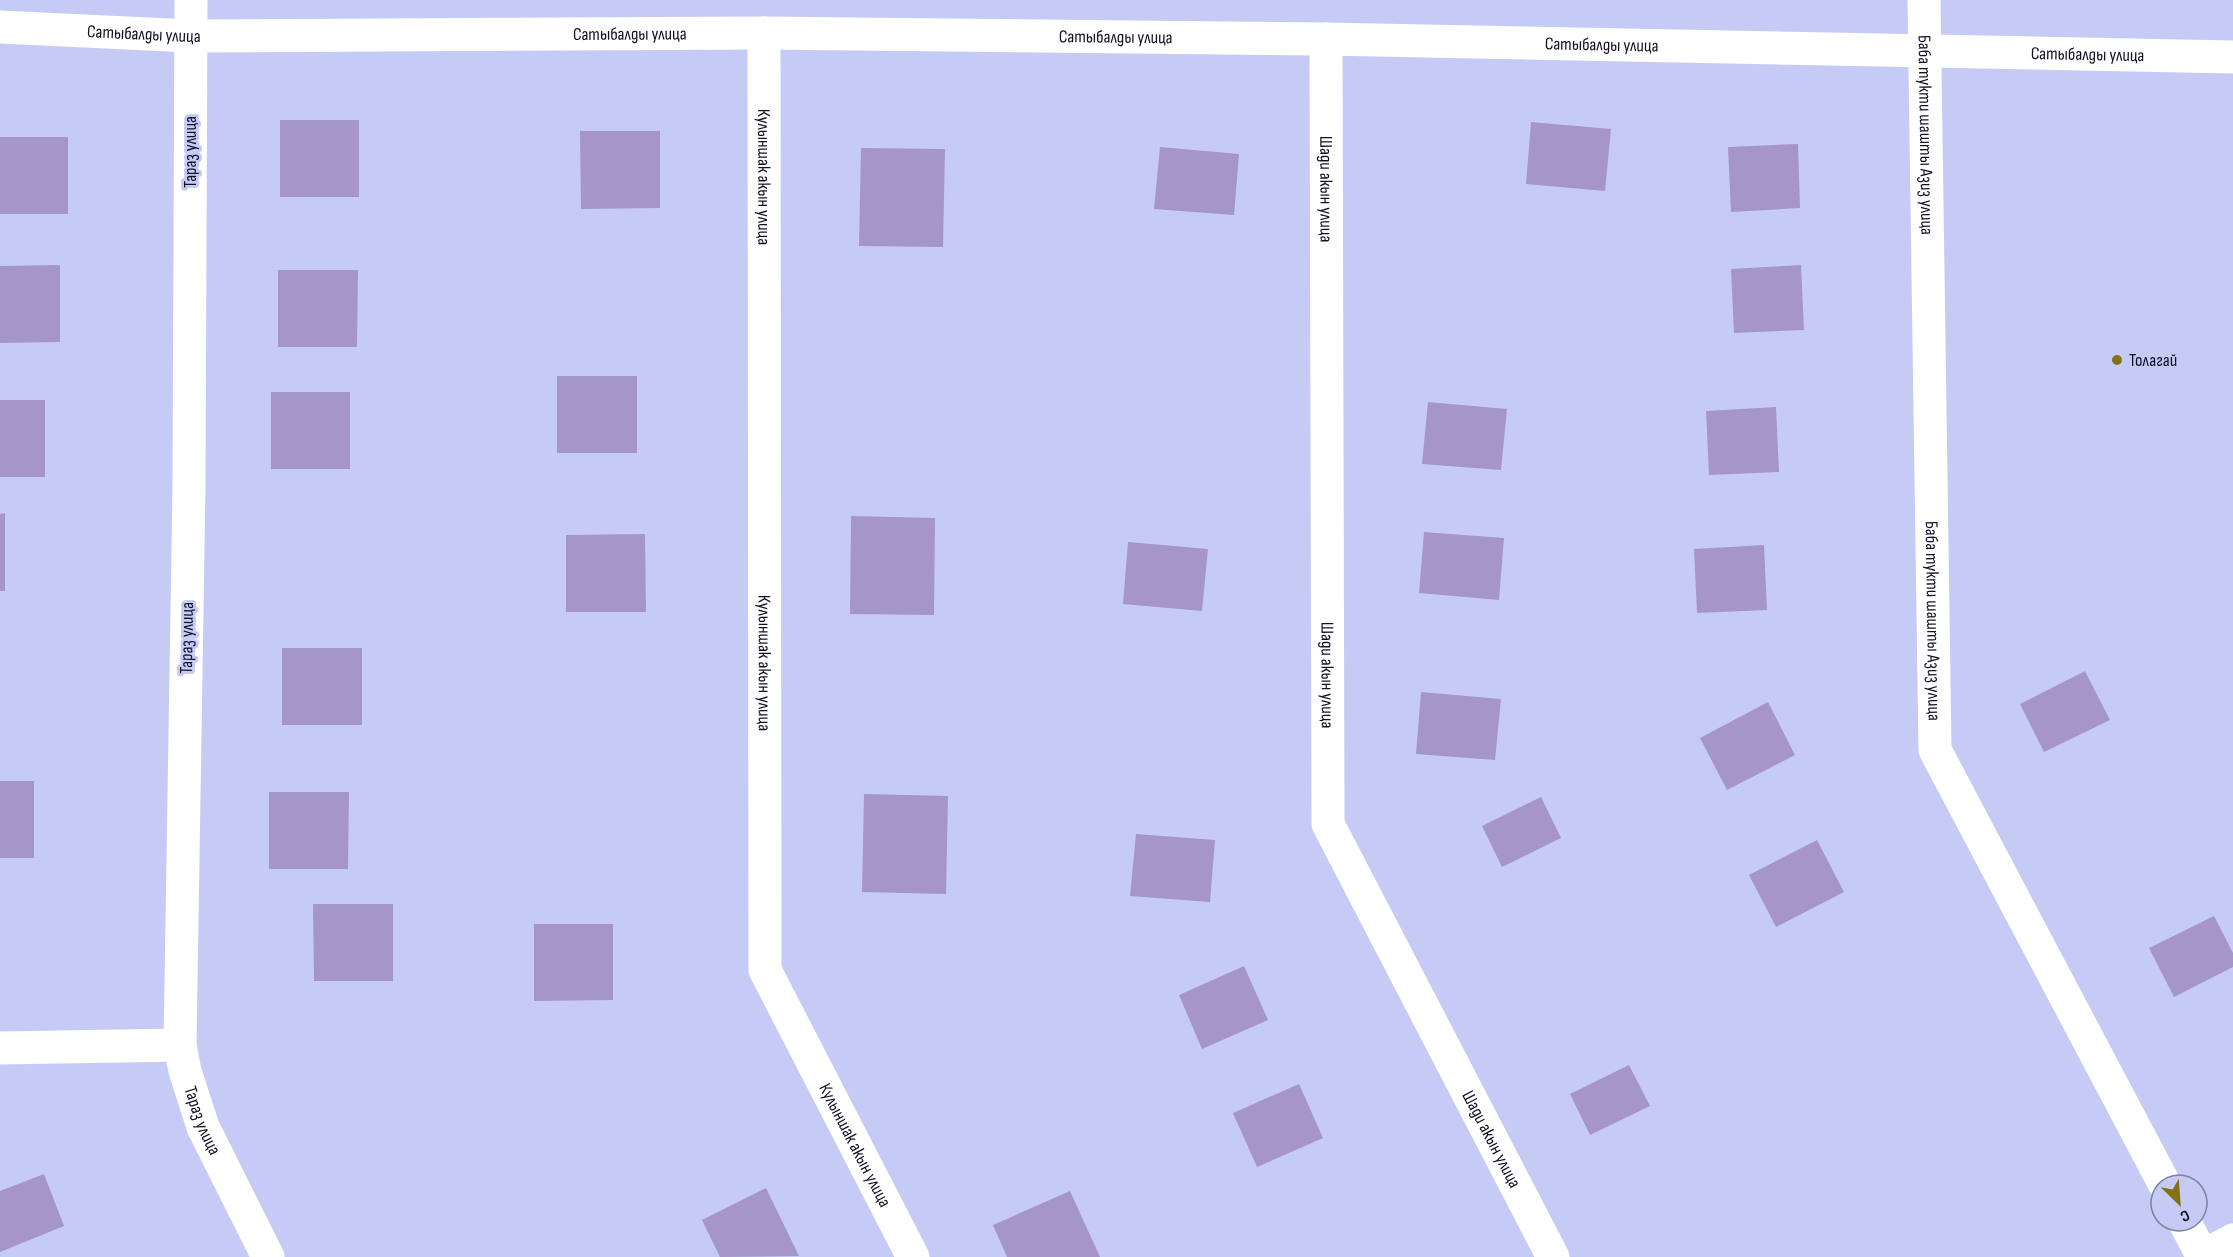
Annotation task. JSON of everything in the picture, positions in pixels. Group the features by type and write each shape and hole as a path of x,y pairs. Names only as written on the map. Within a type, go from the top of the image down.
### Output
{"street":[{"name":"Тараз улица","path":"191,0 189,486 180,1045 185,1071 203,1127 268,1257"},
{"name":"Баба тукти шашты Азиз улица","path":"1924,0 1935,750 2159,1173"},
{"name":"Сатыбалды улица","path":"0,27 190,36 764,33 1326,39 2233,57"},
{"name":"Кулыншак акын улица","path":"764,33 765,970 913,1257"},
{"name":"Шади акын улица","path":"1326,39 1328,824 1553,1257"},
{"path":"0,1048 180,1045"},
{"path":"2190,1233 2202,1257 2233,1240"}],"building":[{"path":"280,120 359,120 359,197 280,197"},
{"path":"1531,122 1611,129 1605,191 1526,184"},
{"path":"580,131 660,131 660,208 581,209"},
{"path":"0,137 68,137 68,214 0,214"},
{"path":"1798,144 1800,208 1731,212 1728,147"},
{"path":"1160,147 1239,154 1234,215 1154,209"},
{"path":"861,148 945,149 943,247 859,246"},
{"path":"60,265 60,342 0,343 0,266"},
{"path":"1801,265 1804,330 1734,333 1731,269"},
{"path":"278,270 358,270 357,347 278,347"},
{"path":"557,376 637,376 637,453 557,453"},
{"path":"271,392 350,392 350,469 271,469"},
{"path":"0,400 45,400 45,477 0,477"},
{"path":"1428,402 1507,409 1501,470 1422,464"},
{"path":"1776,407 1779,472 1709,475 1706,411"},
{"path":"5,513 5,591 0,591 0,514"},
{"path":"851,516 935,518 934,615 850,614"},
{"path":"1424,532 1504,538 1499,600 1419,593"},
{"path":"645,534 646,612 566,612 566,535"},
{"path":"1128,542 1208,549 1202,611 1123,604"},
{"path":"1764,545 1767,610 1697,613 1694,549"},
{"path":"282,648 362,648 362,725 282,725"},
{"path":"2085,671 2110,720 2044,752 2020,704"},
{"path":"1421,692 1501,699 1495,760 1416,754"},
{"path":"1768,702 1795,755 1727,790 1700,738"},
{"path":"0,781 34,781 34,858 0,858"},
{"path":"269,792 349,792 348,869 269,869"},
{"path":"864,794 948,796 946,894 862,892"},
{"path":"1541,797 1561,838 1502,867 1482,826"},
{"path":"1136,834 1215,840 1210,902 1130,896"},
{"path":"1817,840 1844,892 1776,927 1749,875"},
{"path":"313,904 393,904 393,981 314,981"},
{"path":"2214,916 2233,953 2233,967 2174,997 2149,948"},
{"path":"534,924 613,924 613,1000 534,1001"},
{"path":"1244,966 1268,1020 1202,1049 1179,995"},
{"path":"1629,1065 1650,1106 1590,1135 1570,1094"},
{"path":"1299,1084 1323,1138 1257,1167 1233,1113"},
{"path":"44,1174 64,1226 0,1252 0,1191"},
{"path":"766,1188 799,1256 720,1257 702,1220"},
{"path":"1070,1191 1100,1257 1007,1257 993,1225"}],"place":[{"name":"Толагай","path":"2117,360"}]}
